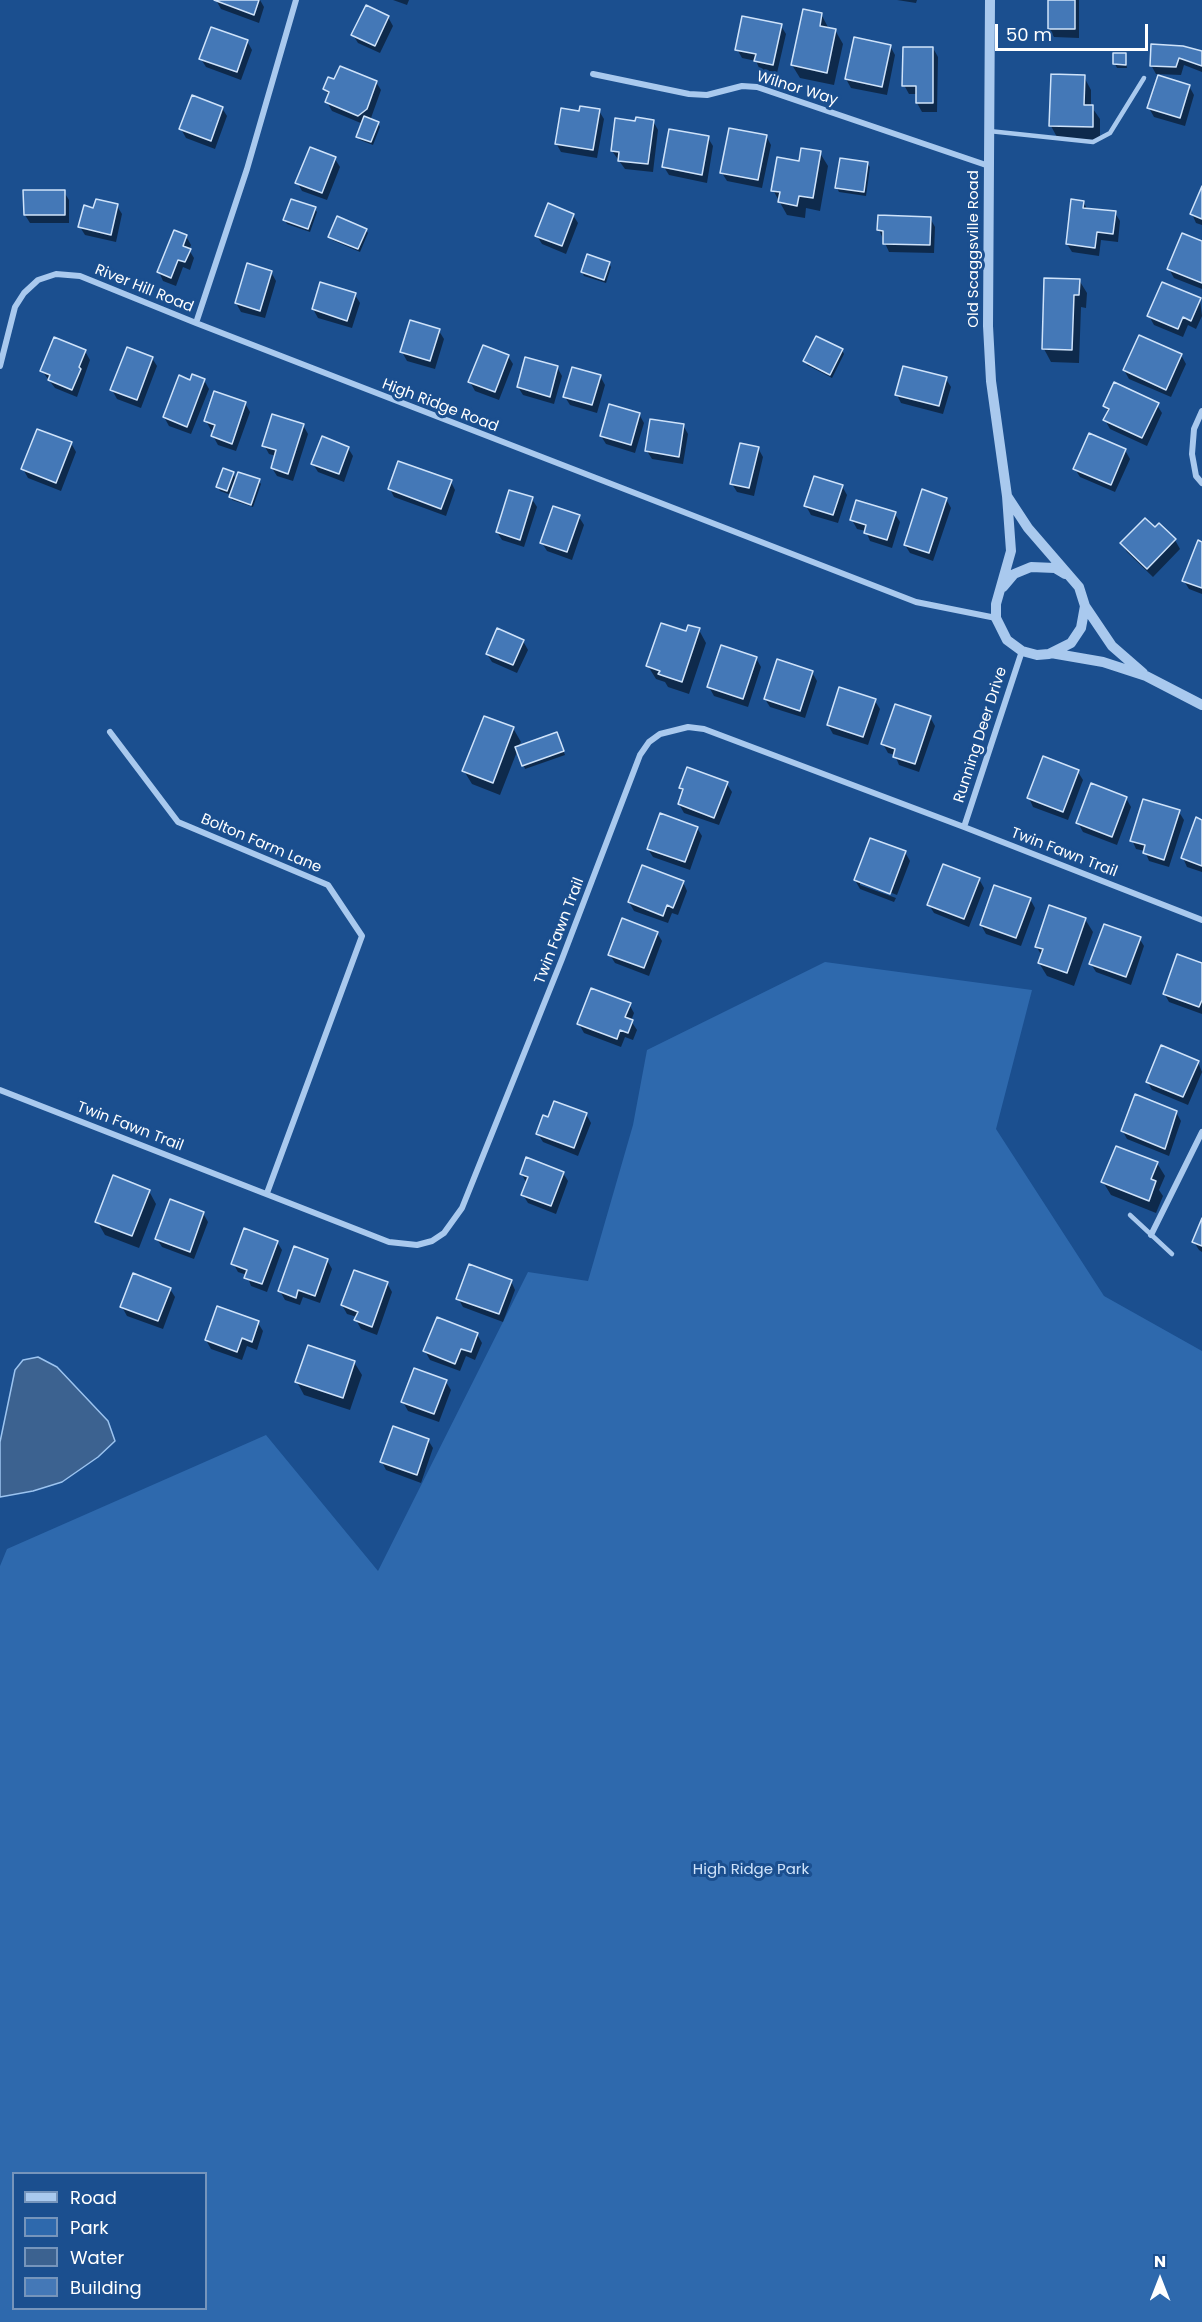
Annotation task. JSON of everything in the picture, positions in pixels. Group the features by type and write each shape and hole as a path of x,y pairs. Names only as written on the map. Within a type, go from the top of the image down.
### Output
{"street":[{"path":"196,323 247,169 296,0"},
{"name":"Old Scaggsville Road","path":"990,0 988,326 995,420 1007,496 1011,551 1001,589"},
{"name":"Wilnor Way","path":"593,74 689,94 708,95 742,86 757,87 989,166"},
{"name":"River Hill Road","path":"0,366 15,307 24,293 38,280 56,274 80,276 196,323"},
{"name":"High Ridge Road","path":"196,323 916,602 996,618"},
{"path":"1202,411 1194,429 1192,454 1196,476 1202,483"},
{"name":"Old Scaggsville Road","path":"1007,496 1028,528 1069,575"},
{"path":"1146,676 1112,646 1085,606 1079,587 1069,575 1055,568 1031,567 1014,574 1001,589 996,604 996,618 1007,640 1022,651 1037,654 1051,653 1103,662 1146,676 1202,705"},
{"path":"1051,653 1071,643 1081,628 1085,606"},
{"name":"Running Deer Drive","path":"964,827 1022,651"},
{"name":"Twin Fawn Trail","path":"0,1090 389,1242 417,1245 432,1241 449,1227 462,1208 562,959 640,755 649,742 660,734 688,727 704,729 1202,920"},
{"name":"Bolton Farm Lane","path":"110,732 178,822 328,885 362,936 267,1193"},
{"path":"1151,1234 1202,1132"}],"lane":[{"path":"989,131 1093,142 1110,133 1144,78"},
{"path":"1130,1215 1172,1254"}],"green space":[{"name":"High Ridge Park","path":"825,962 1032,990 996,1129 1104,1296 1202,1351 1202,2322 0,2322 0,1566 7,1549 266,1435 378,1571 528,1272 588,1281 633,1125 647,1050"}],"water":[{"path":"38,1357 57,1367 108,1421 115,1441 98,1457 62,1482 33,1491 0,1497 0,1442 15,1370 23,1360"}],"building":[{"path":"214,0 259,0 254,15"},
{"path":"1048,0 1075,0 1075,29 1048,29"},
{"path":"366,5 389,16 375,46 351,35"},
{"path":"803,9 822,13 820,26 836,29 827,73 791,65"},
{"path":"742,16 782,24 773,65 754,61 756,54 735,50"},
{"path":"211,27 248,40 237,72 199,59"},
{"path":"854,37 891,45 882,87 845,79"},
{"path":"1151,44 1183,46 1202,51 1202,66 1179,58 1176,67 1150,66"},
{"path":"903,47 933,47 933,103 916,103 916,86 902,86"},
{"path":"1113,53 1126,53 1126,65 1113,64"},
{"path":"340,66 377,81 367,109 358,116 325,102 329,92 323,89 328,77 334,79"},
{"path":"1051,74 1085,75 1084,105 1093,105 1093,127 1049,126"},
{"path":"1158,75 1190,85 1180,118 1147,108"},
{"path":"192,95 223,107 211,141 179,129"},
{"path":"580,106 600,109 593,150 555,144 561,108 579,111"},
{"path":"364,116 379,122 371,142 356,137"},
{"path":"636,117 654,120 648,164 618,161 619,152 611,151 615,118 635,121"},
{"path":"729,128 767,135 758,180 720,173"},
{"path":"669,129 709,136 702,175 662,167"},
{"path":"310,147 336,157 322,193 295,183"},
{"path":"801,148 821,151 813,198 799,196 797,206 778,202 780,192 771,191 777,157 799,161"},
{"path":"840,158 868,162 864,192 835,188"},
{"path":"1202,186 1202,219 1190,214"},
{"path":"23,190 65,190 65,215 24,215"},
{"path":"96,199 118,204 111,235 78,227 84,205 93,208"},
{"path":"291,199 316,207 308,229 283,220"},
{"path":"1071,199 1084,201 1083,208 1116,211 1113,234 1097,232 1095,248 1066,244"},
{"path":"548,203 574,214 562,246 535,236"},
{"path":"878,215 931,217 930,245 883,244 883,231 877,230"},
{"path":"337,216 367,229 358,249 328,237"},
{"path":"174,230 187,235 183,246 191,249 185,262 178,260 171,278 157,272"},
{"path":"1182,233 1202,241 1202,283 1167,269"},
{"path":"587,254 610,262 604,280 581,272"},
{"path":"247,263 272,271 260,311 235,303"},
{"path":"1044,278 1080,279 1079,295 1074,295 1072,350 1042,349"},
{"path":"320,282 356,293 347,321 312,309"},
{"path":"1162,282 1201,298 1191,321 1183,317 1178,329 1147,316"},
{"path":"410,320 440,329 430,361 400,352"},
{"path":"1139,335 1182,354 1166,390 1123,370"},
{"path":"816,336 843,349 830,375 803,361"},
{"path":"54,337 86,350 72,390 48,380 50,375 40,371"},
{"path":"483,345 509,355 495,392 468,382"},
{"path":"127,347 153,357 137,400 110,390"},
{"path":"525,357 558,366 550,397 517,387"},
{"path":"903,366 947,377 939,406 895,395"},
{"path":"572,367 601,375 592,405 563,397"},
{"path":"192,374 205,379 187,427 163,417 179,375 190,380"},
{"path":"1114,382 1159,403 1142,438 1103,420 1109,409 1103,406"},
{"path":"214,391 246,402 232,444 211,436 215,425 204,421"},
{"path":"609,404 640,413 631,445 600,436"},
{"path":"272,414 304,424 288,474 271,468 276,450 262,446"},
{"path":"650,419 684,424 679,457 645,451"},
{"path":"37,429 72,442 56,483 21,469"},
{"path":"1089,433 1126,449 1111,485 1073,469"},
{"path":"322,436 349,447 339,474 311,464"},
{"path":"740,443 759,447 749,488 730,484"},
{"path":"398,461 452,480 441,509 388,489"},
{"path":"223,468 234,472 227,491 216,487"},
{"path":"238,472 260,479 251,505 229,497"},
{"path":"814,476 843,485 833,515 804,506"},
{"path":"922,489 947,498 929,553 904,545"},
{"path":"509,490 533,497 520,540 496,532"},
{"path":"856,500 896,512 887,540 864,533 866,525 850,520"},
{"path":"553,506 580,515 567,552 540,543"},
{"path":"1145,518 1155,527 1159,523 1176,539 1147,569 1120,543"},
{"path":"1198,540 1202,542 1202,588 1182,581"},
{"path":"661,623 686,631 688,625 700,628 682,682 658,674 660,671 646,666"},
{"path":"497,628 524,640 513,665 486,654"},
{"path":"721,645 757,657 743,699 707,687"},
{"path":"777,659 813,671 800,711 764,699"},
{"path":"839,687 876,699 863,737 827,725"},
{"path":"895,704 931,716 915,764 893,757 895,749 881,744"},
{"path":"484,716 514,727 493,783 462,771"},
{"path":"557,732 564,751 522,766 515,747"},
{"path":"1043,756 1079,770 1063,812 1027,798"},
{"path":"687,767 728,782 714,818 678,804 683,789 679,788"},
{"path":"1091,783 1127,797 1112,837 1076,823"},
{"path":"1143,799 1180,810 1164,860 1143,853 1145,845 1130,841"},
{"path":"660,813 698,827 685,862 647,849"},
{"path":"1196,817 1202,820 1202,866 1181,858"},
{"path":"870,838 906,851 890,894 854,880"},
{"path":"943,864 980,878 964,919 927,905"},
{"path":"642,865 684,881 673,908 667,905 663,916 628,902"},
{"path":"994,885 1031,898 1016,938 980,925"},
{"path":"1049,905 1086,918 1067,973 1038,963 1043,949 1035,947"},
{"path":"622,918 658,932 644,968 608,955"},
{"path":"1104,924 1141,937 1126,977 1089,964"},
{"path":"1177,954 1202,963 1202,1000 1199,1007 1163,994"},
{"path":"591,988 631,1003 625,1017 633,1020 628,1033 620,1030 617,1039 577,1024"},
{"path":"1161,1045 1199,1061 1183,1097 1146,1082"},
{"path":"1135,1094 1177,1111 1165,1149 1121,1131"},
{"path":"554,1101 587,1113 574,1148 536,1134 543,1115 548,1117"},
{"path":"1116,1146 1158,1162 1151,1179 1156,1181 1149,1201 1101,1182"},
{"path":"526,1157 564,1172 551,1206 521,1195 528,1177 520,1174"},
{"path":"113,1175 150,1190 132,1236 95,1222"},
{"path":"170,1199 204,1212 190,1252 155,1239"},
{"path":"1202,1218 1202,1246 1192,1242"},
{"path":"244,1228 278,1241 262,1284 244,1278 247,1270 231,1264"},
{"path":"294,1246 328,1259 315,1296 298,1290 296,1298 278,1291"},
{"path":"469,1264 512,1280 499,1314 456,1299"},
{"path":"354,1270 388,1282 372,1327 354,1320 358,1312 341,1305"},
{"path":"133,1273 171,1288 158,1321 120,1307"},
{"path":"217,1306 259,1321 252,1342 242,1338 237,1352 205,1340"},
{"path":"437,1317 478,1333 471,1352 461,1349 455,1364 423,1351"},
{"path":"308,1345 355,1361 343,1398 295,1382"},
{"path":"414,1368 447,1380 434,1414 401,1402"},
{"path":"393,1426 429,1439 417,1475 380,1462"}]}
